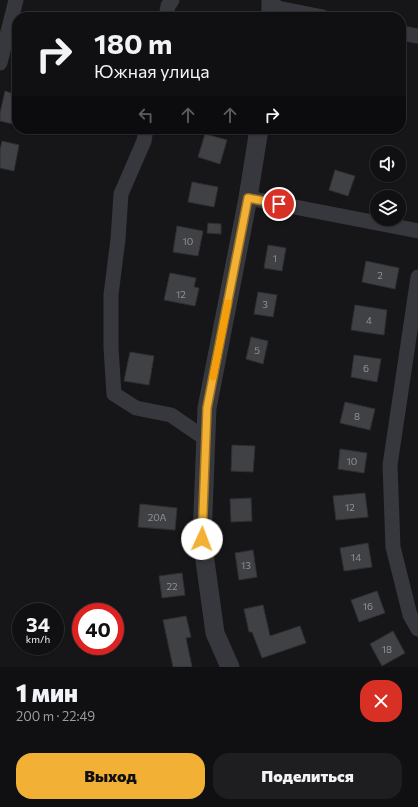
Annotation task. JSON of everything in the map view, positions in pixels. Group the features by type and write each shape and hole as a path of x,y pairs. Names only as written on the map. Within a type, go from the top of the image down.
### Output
{"street":[{"path":"13,12 16,0"},
{"path":"167,12 168,6 172,0"},
{"path":"271,8 294,12"},
{"path":"0,63 12,16"},
{"path":"406,34 418,36"},
{"path":"145,134 144,140 120,194 118,239 110,295 114,394 136,408 171,415 206,438"},
{"path":"230,667 215,633 202,539 207,408 248,198 258,134"},
{"path":"248,198 418,231"},
{"path":"418,277 390,465 393,547 410,615 418,629"}],"building":[{"path":"5,91 12,93 12,124 0,121 0,113"},
{"path":"205,134 227,140 220,164 198,157"},
{"path":"2,141 19,145 14,171 0,168 0,150"},
{"path":"335,170 355,176 348,196 329,190"},
{"path":"192,182 218,187 214,207 188,202"},
{"path":"208,223 221,224 221,234 207,233"},
{"path":"177,226 203,231 198,256 173,252"},
{"path":"268,245 286,248 282,271 264,268"},
{"path":"366,261 399,268 395,289 362,282"},
{"path":"170,273 196,278 194,287 199,288 195,306 164,300"},
{"path":"258,292 277,295 273,317 254,314"},
{"path":"355,305 387,310 384,335 351,330"},
{"path":"251,337 268,341 263,364 246,359"},
{"path":"130,352 154,356 149,385 124,381"},
{"path":"354,355 381,359 377,382 351,377"},
{"path":"345,402 375,409 370,430 340,423"},
{"path":"232,445 255,446 253,472 231,471"},
{"path":"340,449 367,453 364,473 338,469"},
{"path":"365,493 368,517 336,520 333,496"},
{"path":"251,498 252,521 231,522 230,499"},
{"path":"140,504 177,508 175,530 138,527"},
{"path":"368,543 372,567 344,571 340,548"},
{"path":"253,550 257,577 239,580 235,553"},
{"path":"182,573 185,595 162,598 159,576"},
{"path":"377,591 385,613 359,622 351,600"},
{"path":"263,605 270,636 300,626 306,643 262,658 252,632 249,632 244,609"},
{"path":"186,616 191,637 186,638 192,667 173,667 163,620"},
{"path":"393,631 405,653 382,666 370,644"}],"slow traffic":[{"path":"213,377 228,303"}],"route":[{"path":"202,539 207,408 248,198 279,204"}]}
